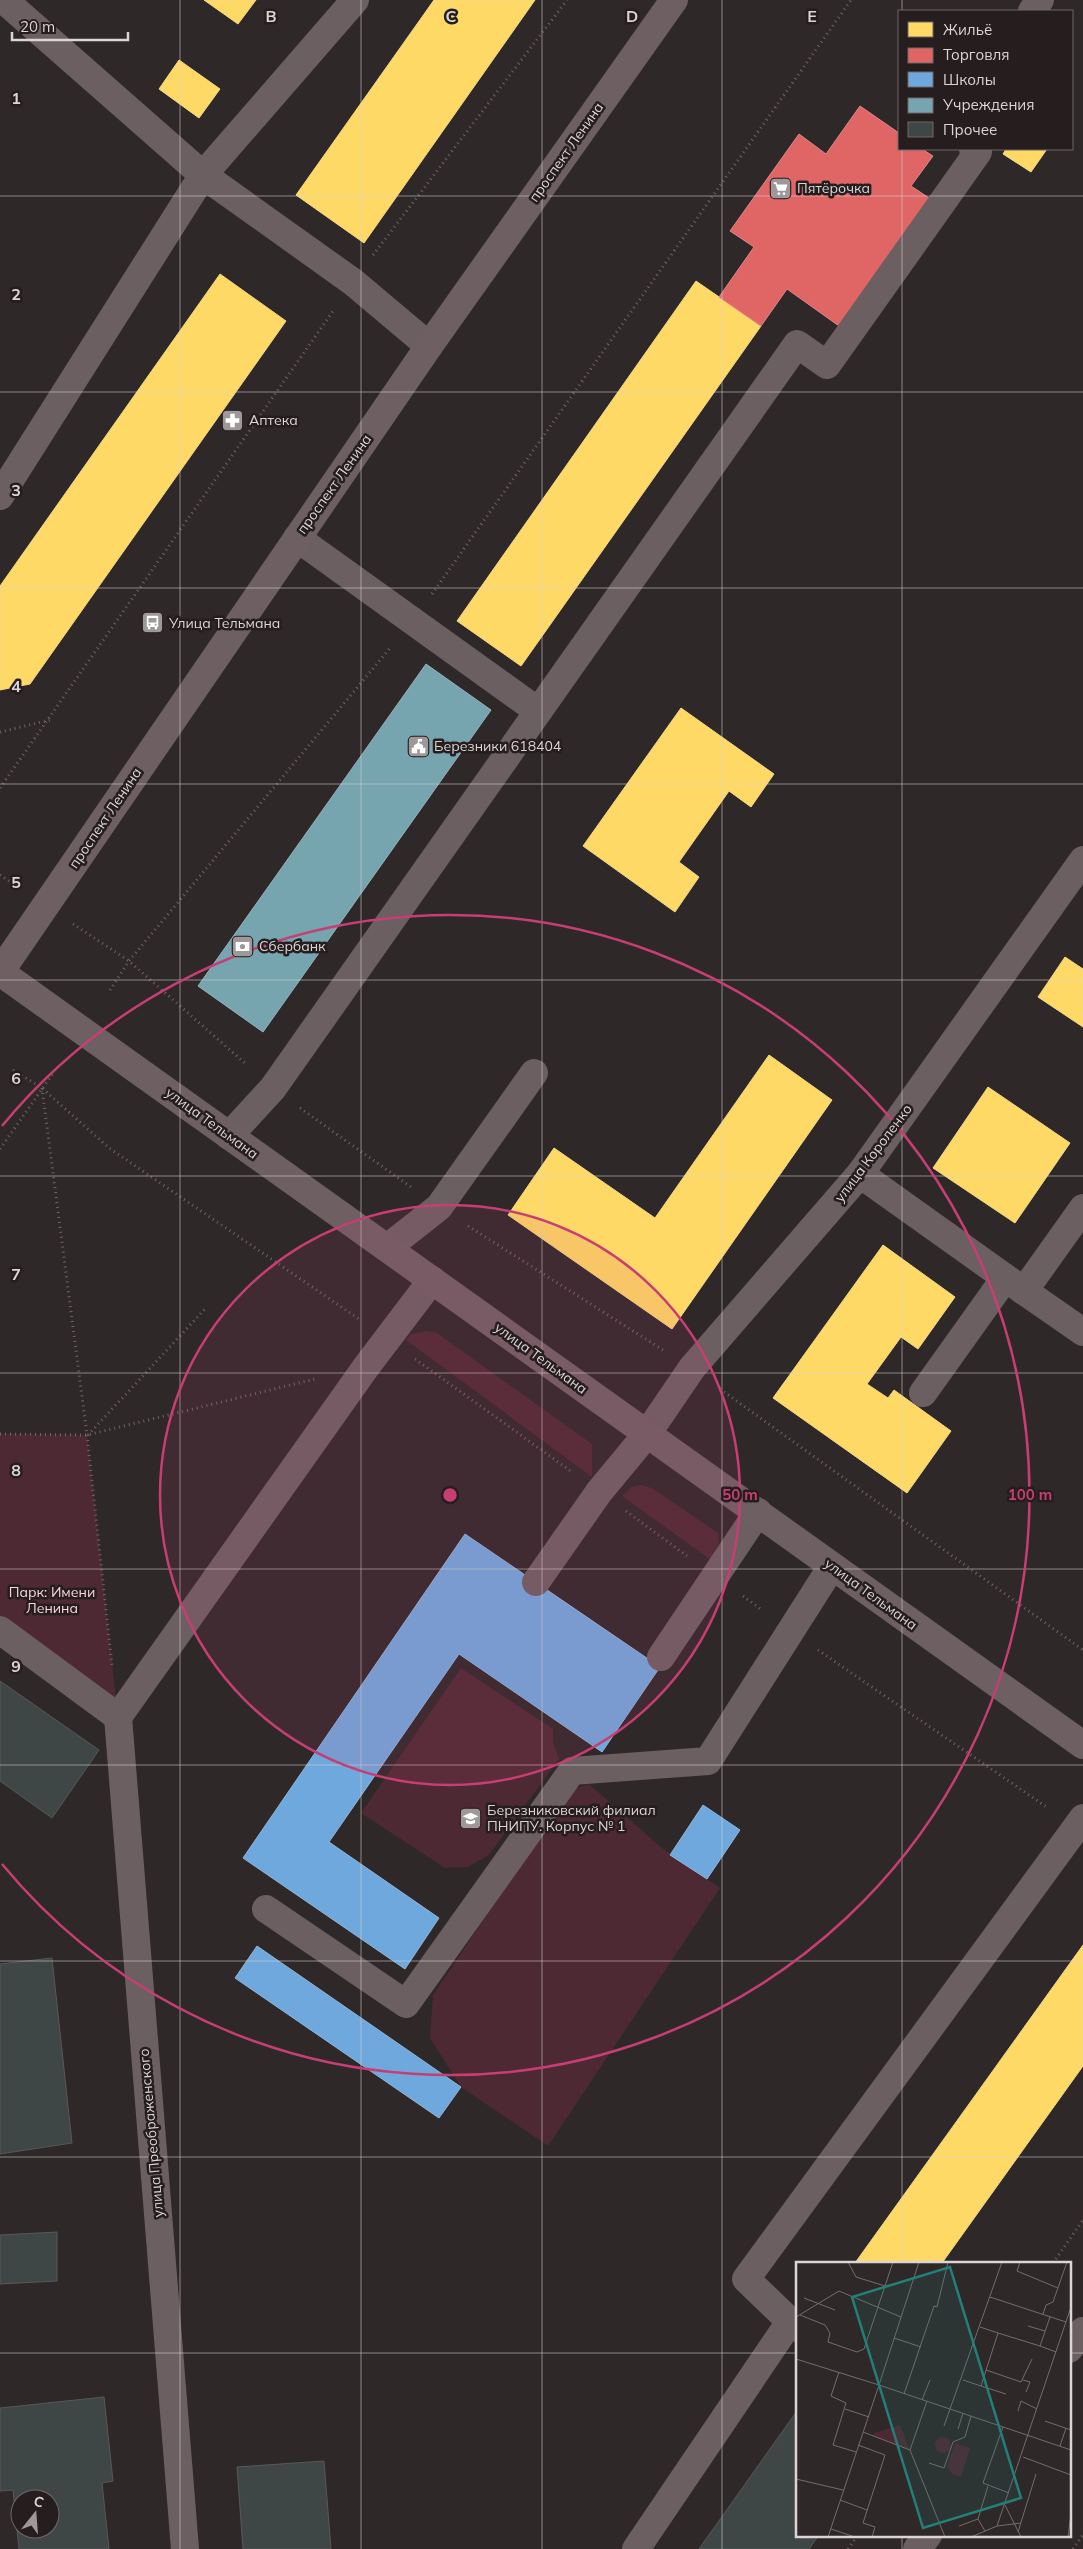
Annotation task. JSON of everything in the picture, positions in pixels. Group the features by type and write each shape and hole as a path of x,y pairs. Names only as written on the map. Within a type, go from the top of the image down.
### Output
{"main road":[{"name":"проспект Ленина","path":"0,972 429,346 674,0"},
{"name":"улица Тельмана","path":"0,972 1083,1745"}],"street":[{"path":"4,0 203,175 353,282 429,346"},
{"path":"0,496 203,175 355,0"},
{"path":"229,1136 273,1088 797,344 827,365 978,152 975,150"},
{"path":"297,538 538,711"},
{"name":"улица Короленко","path":"536,1582 599,1492 647,1434 692,1368 860,1174 1083,860"},
{"path":"387,1248 439,1207 534,1073"},
{"path":"860,1174 1083,1332"},
{"path":"923,1393 1015,1284 1083,1208"},
{"path":"0,1630 118,1718 366,1367 432,1280"},
{"path":"661,1657 714,1575 758,1512"},
{"path":"266,1909 406,2004 572,1771 708,1761 832,1566"},
{"name":"улица Преображенского","path":"118,1718 185,2549"},
{"path":"636,2549 793,2325 746,2280 1081,1820"},
{"path":"1070,2348 1083,2331"},
{"path":"917,2549 927,2536"}],"path":[{"path":"0,788 50,720 353,282 566,0"},
{"path":"110,990 129,961 412,622 851,0"},
{"path":"0,732 50,720"},
{"path":"0,875 129,961 273,1088 439,1207 692,1368 1083,1650"},
{"path":"13,1070 42,1088 109,1148 388,1340 790,1630 1052,1811 1081,1820"},
{"path":"0,1149 54,1072"},
{"path":"42,1088 87,1435 118,1718"},
{"path":"87,1435 205,1309"},
{"path":"0,1434 87,1435 366,1367"},
{"path":"1054,2262 1083,2220"},
{"path":"1073,2549 1083,2535"},
{"path":"848,2549 857,2536"}],"green space":[{"path":"426,1331 437,1333 592,1444 592,1477 406,1340 411,1334"},
{"name":"Парк: Имени Ленина","path":"0,1434 87,1435 118,1717 0,1630"},
{"path":"641,1485 652,1488 718,1533 719,1543 711,1560 622,1496 632,1487"},
{"path":"461,1668 553,1729 553,1743 559,1759 489,1855 468,1867 445,1868 361,1813"},
{"path":"589,1784 662,1848 720,1888 548,2146 461,2087 430,2038 433,1995 571,1790"}],"building: Жильё":[{"path":"204,0 256,0 238,24"},
{"path":"434,0 535,0 364,243 296,195"},
{"path":"179,60 220,89 199,118 159,89"},
{"path":"1005,150 1046,150 1031,172 1003,154"},
{"path":"220,274 286,321 30,684 0,690 0,586"},
{"path":"696,281 761,326 521,666 457,621"},
{"path":"681,708 774,774 751,807 729,791 679,862 699,877 675,912 583,846"},
{"path":"1065,957 1083,969 1083,1027 1038,997"},
{"path":"769,1055 832,1100 672,1329 508,1215 554,1148 655,1218"},
{"path":"988,1087 1070,1143 1015,1223 933,1168"},
{"path":"883,1245 955,1297 918,1349 901,1337 867,1384 888,1398 894,1390 951,1431 907,1493 773,1398"},
{"path":"1083,1945 1083,2066 943,2262 856,2262"}],"building: Торговля":[{"path":"860,106 898,132 898,150 924,150 933,156 911,186 929,198 839,326 787,289 761,326 719,297 754,247 730,231 799,134 826,154"}],"building: Школы":[{"path":"465,1534 660,1667 602,1752 459,1654 329,1842 439,1918 405,1969 243,1858"},
{"path":"703,1805 740,1830 707,1879 670,1855"},
{"path":"257,1946 461,2087 439,2118 235,1978"}],"building: Учреждения":[{"path":"426,664 491,710 263,1032 198,986"}],"building: Прочее":[{"path":"0,1681 99,1750 52,1818 0,1781"},
{"path":"52,1958 72,2143 0,2154 0,1964"},
{"path":"57,2232 57,2281 0,2284 0,2235"},
{"path":"104,2397 113,2481 102,2483 109,2549 19,2549 18,2539 60,2539 60,2489 10,2489 0,2491 0,2408"},
{"path":"796,2412 796,2536 818,2536 809,2549 699,2549"},
{"path":"324,2461 331,2549 243,2549 237,2467"}],"place":[{"name":"Пятёрочка","path":"781,188"},
{"name":"Аптека","path":"233,420"},
{"name":"Улица Тельмана","path":"153,623"},
{"name":"Березники 618404","path":"418,746"},
{"name":"Сбербанк","path":"243,946"},
{"name":"Березниковский филиал ПНИПУ. Корпус № 1","path":"471,1818"}]}
